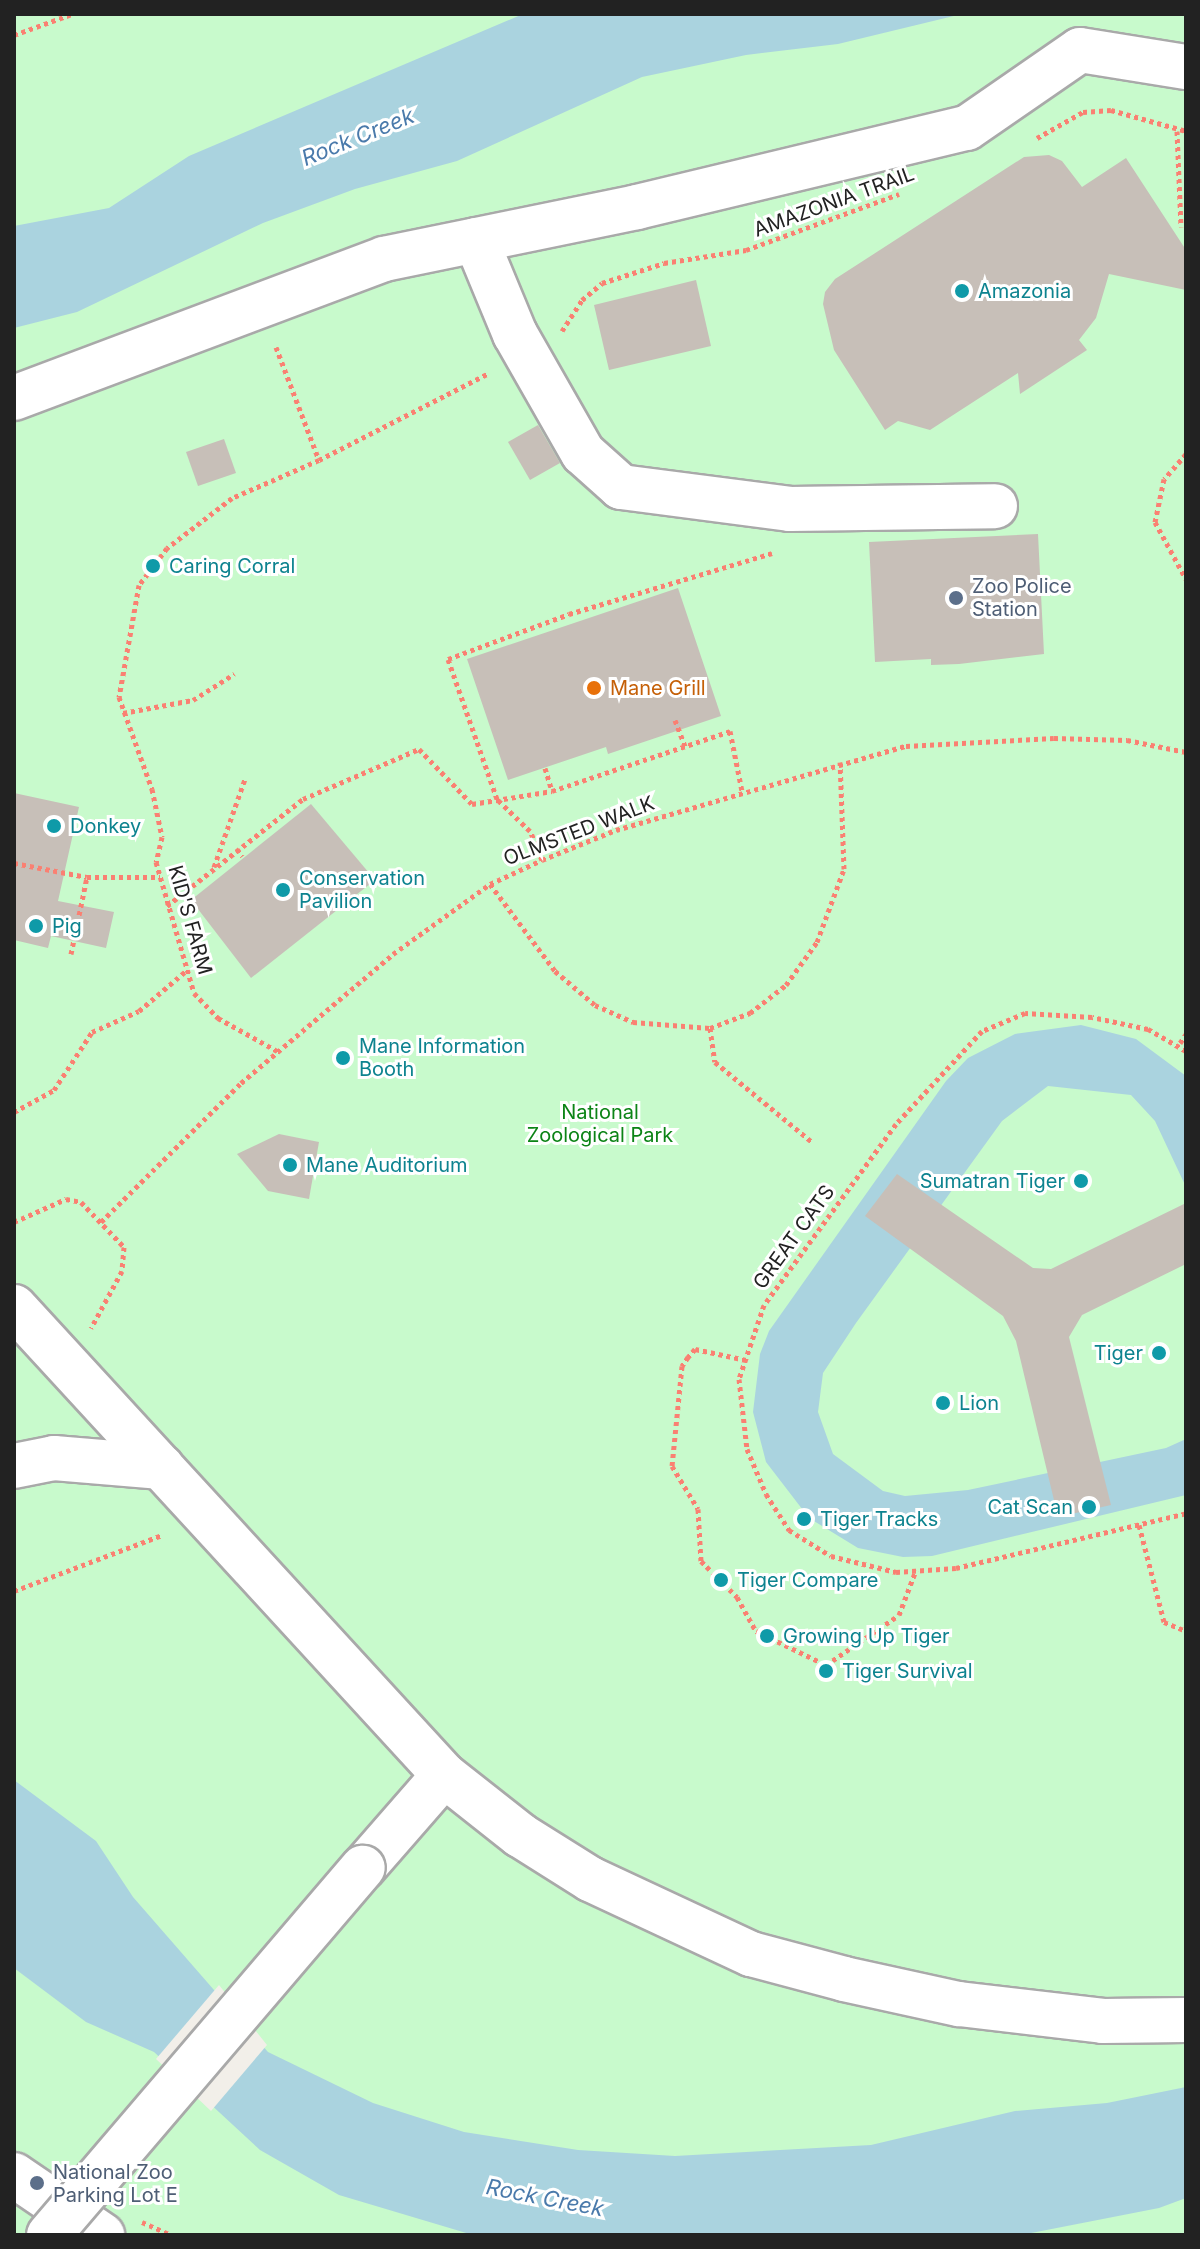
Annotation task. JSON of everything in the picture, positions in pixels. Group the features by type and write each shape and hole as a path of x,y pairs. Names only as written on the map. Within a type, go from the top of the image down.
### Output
{"street":[{"path":"14,398 384,259 967,128 1080,50 1186,67"},
{"path":"476,240 515,334 583,453 621,487 790,509 995,506"},
{"path":"18,1327 162,1467 444,1775 520,1835 590,1879 751,1954 959,2004 1103,2021 1186,2020"},
{"path":"14,1466 54,1458 162,1467"},
{"path":"49,2235 444,1775"},
{"path":"14,2175 102,2235"}],"path":[{"path":"14,35 72,14"},
{"path":"1032,140 1083,112 1111,110 1177,131 1186,131"},
{"path":"1177,131 1181,227"},
{"name":"AMAZONIA TRAIL","path":"554,343 582,300 602,283 664,263 746,250 913,190"},
{"path":"280,359 319,460"},
{"path":"234,674 193,700 123,713 120,674 126,634 139,585 157,560 202,517 232,498 319,460 499,369"},
{"path":"1186,454 1164,479 1155,522 1186,579"},
{"path":"542,860 530,831 497,799 448,659 569,614 774,552"},
{"name":"KID'S FARM","path":"123,713 158,814 160,877 194,993 218,1018 277,1051"},
{"path":"675,720 685,746"},
{"path":"166,906 303,799 419,749 472,804 552,791 730,731 742,791"},
{"name":"OLMSTED WALK","path":"101,1222 277,1051 393,954 490,884 542,860 742,791 840,762 944,740 1127,740 1186,752"},
{"path":"490,884 555,971 595,1005 633,1022 710,1028 750,1013 786,985 817,942 844,869 840,762"},
{"path":"545,768 552,791"},
{"path":"214,868 245,779"},
{"path":"237,849 242,856"},
{"path":"14,863 87,877 160,877"},
{"path":"71,954 87,877"},
{"path":"14,1112 54,1090 92,1032 139,1011 187,970"},
{"name":"GREAT CATS","path":"1180,1043 1148,1029 1092,1017 1025,1013 982,1031 896,1124 764,1305 739,1379 747,1449 789,1530 831,1556 896,1572 956,1568 1186,1513"},
{"path":"710,1028 715,1062 812,1142"},
{"path":"1186,1034 1180,1043 1186,1051"},
{"path":"14,1222 66,1199 81,1202 124,1247 125,1258 87,1335"},
{"path":"746,1360 695,1349 688,1357 682,1366 672,1466 698,1509 701,1561 737,1597 756,1631 826,1665 899,1615 916,1570"},
{"path":"1139,1525 1164,1622 1186,1631"},
{"path":"14,1591 134,1550 168,1532"}],"green space":[{"name":"National Zoological Park","path":"14,14 1186,14 1186,2235 14,2235"}],"water":[{"name":"Rock Creek","path":"523,14 962,14 838,44 746,55 642,77 457,161 355,189 263,223 77,312 14,328 14,226 109,208 189,156"},
{"path":"1081,1025 1136,1039 1186,1076 1186,1187 1155,1121 1131,1095 1048,1086 1002,1121 856,1323 823,1373 818,1412 833,1454 883,1491 905,1496 968,1490 1166,1448 1186,1439 1186,1495 932,1556 903,1557 858,1548 809,1518 766,1462 753,1412 760,1354 769,1331 946,1081 968,1058 1015,1034"},
{"name":"Rock Creek","path":"14,1780 96,1841 133,1897 268,2052 373,2103 464,2132 578,2150 675,2156 871,2145 1015,2111 1107,2103 1186,2087 1186,2198 1159,2208 1021,2235 473,2235 339,2195 260,2150 154,2052 86,2022 14,1968"}],"pier":[{"path":"219,1985 267,2045 211,2111 156,2059"}],"building":[{"name":"Amazonia","path":"1049,155 1062,161 1082,187 1126,158 1186,250 1186,290 1109,274 1096,318 1079,340 1087,350 1020,394 1018,373 930,430 898,421 885,430 834,350 823,304 825,292 835,279 1024,157"},
{"path":"696,280 711,346 609,370 594,305"},
{"path":"538,425 560,463 530,480 508,442"},
{"path":"224,439 236,473 198,486 186,452"},
{"name":"Zoo Police Station","path":"1038,534 1044,654 959,664 931,665 931,659 875,662 869,542"},
{"name":"Mane Grill","path":"678,588 721,716 608,754 606,747 508,780 467,659"},
{"path":"14,793 79,807 58,901 114,912 106,948 51,936 48,948 14,940"},
{"name":"Conservation Pavilion","path":"311,804 375,880 251,978 191,900"},
{"name":"Mane Auditorium","path":"279,1134 319,1142 309,1199 268,1191 237,1154"},
{"path":"897,1174 1033,1268 1051,1269 1186,1203 1186,1264 1082,1315 1069,1337 1111,1505 1058,1517 1016,1341 1003,1316 865,1216"}],"place":[{"name":"Amazonia","path":"962,291"},
{"name":"Caring Corral","path":"153,566"},
{"name":"Zoo Police Station","path":"956,598"},
{"name":"Mane Grill","path":"594,688"},
{"name":"Donkey","path":"54,826"},
{"name":"Conservation Pavilion","path":"283,890"},
{"name":"Pig","path":"36,926"},
{"name":"Mane Information Booth","path":"343,1058"},
{"name":"Mane Auditorium","path":"290,1165"},
{"name":"Sumatran Tiger","path":"1081,1181"},
{"name":"Tiger","path":"1159,1353"},
{"name":"Lion","path":"943,1403"},
{"name":"Cat Scan","path":"1089,1507"},
{"name":"Tiger Tracks","path":"804,1519"},
{"name":"Tiger Compare","path":"721,1580"},
{"name":"Growing Up Tiger","path":"767,1636"},
{"name":"Tiger Survival","path":"826,1671"},
{"name":"National Zoo Parking Lot E","path":"37,2183"}]}
